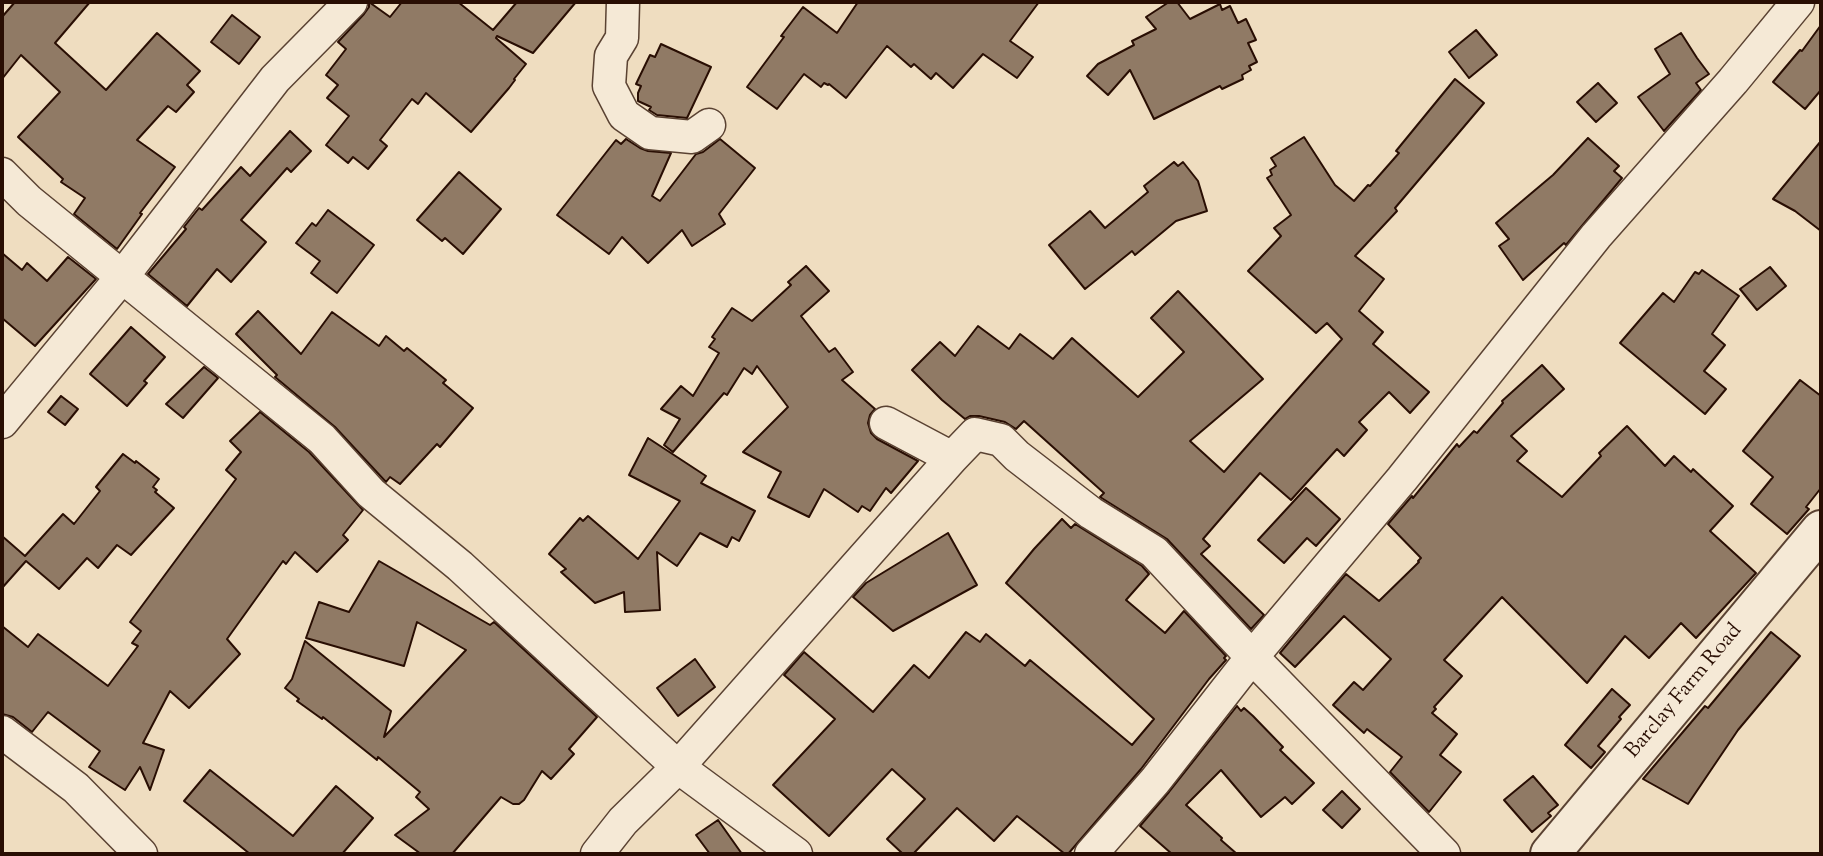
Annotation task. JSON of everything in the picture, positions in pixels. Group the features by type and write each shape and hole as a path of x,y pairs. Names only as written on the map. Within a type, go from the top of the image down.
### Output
{"street":[{"path":"2,422 122,277 275,79 351,2"},
{"path":"623,2 621,38 611,56 609,86 624,115 650,133 692,137 709,125"},
{"path":"1091,854 1402,479 1596,236 1733,81 1798,2"},
{"path":"2,174 29,201 322,439 371,493 460,566 678,767 796,854"},
{"path":"886,423 952,458"},
{"path":"597,854 623,821 678,767 975,434 1001,440 1017,456 1091,513 1154,552 1444,854"},
{"name":"Barclay Farm Road","path":"1550,854 1821,530"},
{"path":"2,733 76,788 129,850"}],"building":[{"path":"15,2 90,2 55,43 106,90 157,33 200,71 187,85 194,92 176,112 168,106 137,140 175,167 117,249 74,214 85,198 61,182 63,179 18,137 60,92 21,55 2,79 2,17"},
{"path":"369,2 390,17 402,2 458,2 493,30 517,2 576,2 533,53 497,36 496,38 526,64 471,132 426,93 418,104 412,99 380,140 387,146 368,169 353,157 348,163 326,145 349,116 327,98 338,85 326,75 346,49 338,42 364,14"},
{"path":"858,2 1039,2 1010,41 1033,57 1017,78 983,54 953,88 936,73 931,79 914,64 911,67 887,46 846,98 829,84 824,83 821,87 804,74 777,109 747,87 803,7 837,33"},
{"path":"1169,2 1177,2 1190,19 1220,4 1222,10 1230,6 1238,23 1246,19 1256,40 1248,43 1257,62 1249,66 1251,70 1242,75 1243,79 1222,89 1220,86 1154,119 1130,70 1108,95 1087,76 1098,64 1134,45 1132,41 1156,29 1146,17"},
{"path":"232,15 260,37 239,64 211,42"},
{"path":"1821,25 1821,90 1805,109 1773,82 1800,50 1802,51"},
{"path":"1476,30 1497,55 1469,78 1449,52"},
{"path":"1681,33 1709,74 1696,83 1701,90 1664,131 1638,97 1670,74 1655,49"},
{"path":"661,44 711,67 687,118 657,115 649,110 651,107 638,101 641,86 636,84 650,55 655,57"},
{"path":"1455,79 1484,103 1395,208 1397,211 1355,256 1384,279 1359,311 1383,332 1373,344 1429,392 1410,413 1389,392 1359,422 1367,430 1344,456 1337,449 1291,500 1260,473 1203,539 1210,546 1201,554 1264,615 1251,629 1167,539 1100,497 1104,493 1024,421 1016,429 1005,422 979,416 965,419 912,370 940,342 955,356 978,326 1009,349 1020,334 1053,359 1072,338 1138,397 1184,352 1151,318 1178,291 1263,379 1190,441 1224,472 1342,339 1327,323 1316,333 1248,271 1281,236 1274,228 1291,215 1267,178 1272,175 1270,170 1276,166 1271,158 1304,137 1335,185 1354,201 1399,153 1396,151"},
{"path":"1598,83 1617,103 1596,122 1577,102"},
{"path":"290,131 311,151 291,172 287,168 241,220 266,242 231,282 217,269 187,306 148,274 186,229 184,227 199,208 202,210 241,167 250,176"},
{"path":"1588,138 1619,166 1614,171 1622,178 1566,245 1564,243 1523,280 1499,246 1509,239 1496,223 1553,175"},
{"path":"626,139 648,151 671,153 652,196 660,201 696,154 720,139 755,168 719,214 725,224 692,246 682,230 648,263 622,237 609,254 557,215 616,140 621,144"},
{"path":"1821,141 1821,231 1795,211 1773,199"},
{"path":"1174,162 1178,166 1183,162 1198,181 1207,211 1176,221 1135,255 1132,251 1085,289 1049,245 1090,211 1105,228 1148,192 1144,186"},
{"path":"459,172 501,209 463,254 445,238 442,241 417,220"},
{"path":"328,210 374,245 337,293 311,273 320,261 296,243 312,223 316,226"},
{"path":"2,253 22,270 27,263 47,281 68,257 96,279 35,346 2,318"},
{"path":"806,266 829,291 801,316 829,352 835,348 853,372 842,380 875,409 868,423 871,433 918,461 891,493 886,488 870,511 862,506 858,512 824,489 809,517 768,497 781,472 743,452 788,407 757,366 752,374 744,368 727,395 724,393 673,452 664,445 680,419 661,409 681,386 693,396 719,353 709,347 715,339 712,337 732,308 752,321 791,285 788,282"},
{"path":"1770,267 1786,286 1757,310 1740,289"},
{"path":"1702,270 1739,296 1712,334 1725,345 1704,371 1726,389 1705,414 1620,343 1663,293 1674,302 1695,272 1699,274"},
{"path":"258,311 301,354 332,312 379,346 386,336 404,351 407,348 446,380 443,383 473,408 440,447 437,444 400,484 390,477 386,482 335,427 275,377 277,375 236,334"},
{"path":"131,327 165,357 127,406 90,374"},
{"path":"1542,365 1564,389 1511,436 1527,451 1517,461 1562,497 1601,456 1599,453 1627,426 1665,466 1674,456 1691,472 1693,469 1733,506 1710,531 1756,573 1696,638 1681,623 1649,658 1625,636 1587,683 1502,597 1444,660 1462,676 1434,707 1436,709 1432,713 1457,734 1440,755 1461,772 1429,812 1390,772 1402,757 1367,729 1364,733 1333,705 1354,682 1363,690 1391,659 1344,616 1295,667 1280,653 1346,574 1379,601 1419,562 1421,558 1388,524 1457,444 1459,447 1474,431 1477,433 1502,401"},
{"path":"204,367 218,378 183,418 166,404"},
{"path":"1800,380 1821,396 1821,488 1806,507 1809,509 1787,534 1751,504 1773,477 1743,451"},
{"path":"61,396 78,409 65,425 48,412"},
{"path":"260,412 309,452 363,510 343,535 348,540 317,572 295,552 286,564 283,561 227,639 240,654 189,708 170,691 143,743 164,750 150,790 140,767 125,790 89,767 100,751 48,712 32,732 13,717 2,714 2,626 28,647 38,634 108,686 138,646 132,643 141,631 130,622 236,479 226,470 241,452 230,441"},
{"path":"648,438 706,476 701,483 755,511 739,541 732,537 727,547 700,533 677,566 657,552 660,610 625,612 624,592 595,603 561,572 566,569 549,554 580,518 583,521 588,516 638,559 680,501 629,475"},
{"path":"123,454 159,479 153,487 157,490 155,492 174,508 131,555 117,545 98,568 87,558 59,589 26,561 2,588 2,536 25,556 63,514 74,524 100,491 96,487"},
{"path":"1306,488 1340,519 1316,546 1307,538 1284,563 1258,540"},
{"path":"1062,519 1071,528 1075,524 1142,566 1149,574 1126,600 1165,633 1184,611 1226,656 1226,660 1141,769 1068,854 1017,816 994,841 957,808 913,854 903,854 887,839 925,799 892,769 829,836 773,785 835,719 784,675 804,652 873,712 914,665 929,678 966,632 980,642 986,634 1025,666 1030,660 1132,745 1154,719 1006,583"},
{"path":"948,533 977,585 893,631 853,597 866,583"},
{"path":"379,561 490,625 494,622 597,717 569,749 574,754 551,779 542,771 519,804 513,804 501,797 452,854 421,854 395,835 429,809 416,797 420,792 378,757 377,760 323,717 322,719 297,701 299,699 285,688 292,679 305,641 391,711 384,737 466,650 417,622 404,666 306,638 319,602 349,612"},
{"path":"1771,632 1800,656 1738,730 1688,804 1643,779 1705,706 1708,708"},
{"path":"695,659 715,687 678,716 657,688"},
{"path":"1612,689 1630,705 1598,746 1605,752 1591,768 1565,745"},
{"path":"1237,706 1241,711 1244,708 1253,716 1283,747 1280,750 1314,783 1292,804 1285,797 1261,817 1221,770 1186,805 1237,854 1172,854 1140,826"},
{"path":"210,770 293,836 336,786 373,818 342,854 250,854 184,801"},
{"path":"1533,776 1558,805 1548,813 1551,816 1532,832 1504,800"},
{"path":"1342,791 1360,809 1342,828 1323,810"},
{"path":"718,820 742,854 710,854 696,835"}]}
